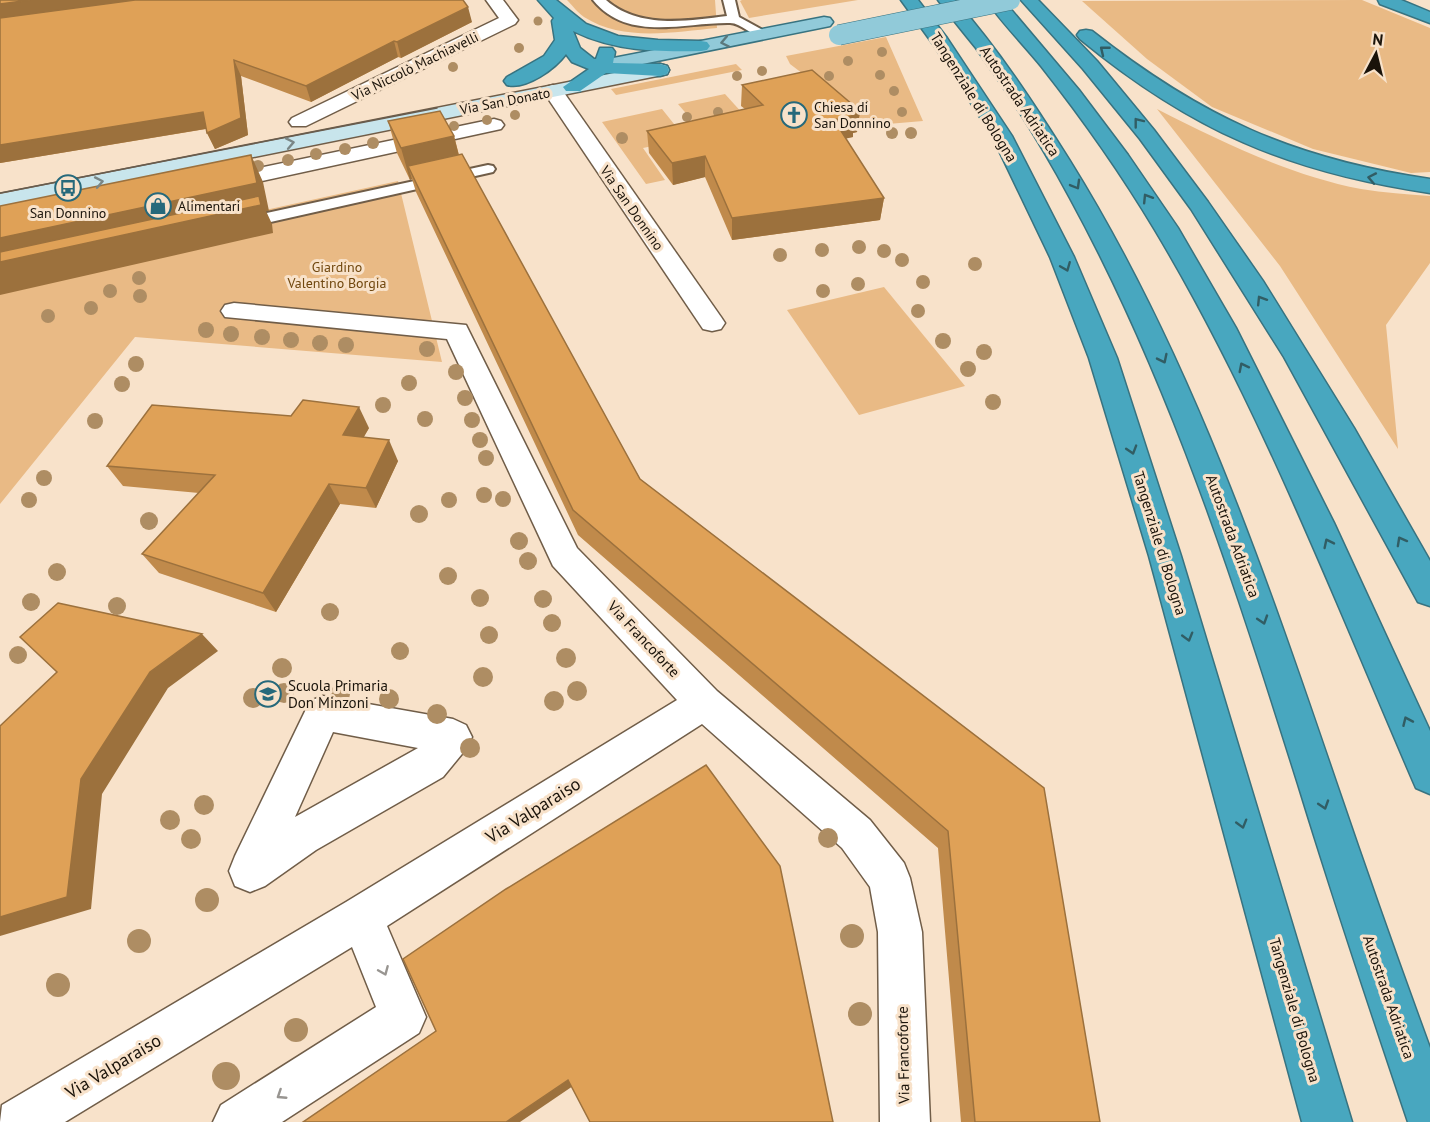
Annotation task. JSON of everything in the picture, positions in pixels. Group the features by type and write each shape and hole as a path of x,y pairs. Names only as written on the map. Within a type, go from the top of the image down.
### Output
{"highway":[{"path":"546,0 560,16 590,34 603,45 607,53 603,66 588,79 563,89"},
{"path":"898,0 941,42"},
{"name":"Tangenziale di Bologna","path":"909,0 941,42 1002,136 1062,257 1103,358 1165,556 1327,1122"},
{"name":"Autostrada Adriatica","path":"946,0 966,22 1017,93 1076,184 1172,377 1244,561 1357,906 1430,1116"},
{"path":"994,0 1070,89 1137,182 1187,263 1245,371 1339,566 1430,775"},
{"path":"1029,0 1110,86 1180,177 1233,254 1308,375 1430,592"},
{"path":"1045,0 1128,70 1177,103 1214,123 1262,145 1317,165 1361,176 1430,186"},
{"path":"1386,0 1430,18"},
{"path":"560,16 565,38 580,59 603,66 660,70"},
{"path":"590,34 631,45 701,46"},
{"path":"514,81 550,60 558,52 565,38"}],"main road":[{"name":"Via San Donato","path":"231,135 603,66 935,0"},
{"name":"Via San Donato","path":"0,201 1010,0"}],"street":[{"name":"Via Niccolò Machiavelli","path":"299,122 508,20 494,0"},
{"name":"Via San Donnino","path":"563,89 712,323"},
{"name":"Via San Donato","path":"201,187 494,125"},
{"name":"Via Francoforte","path":"234,311 457,331 565,557 704,703 856,834 889,878 900,932 904,1122"},
{"name":"Via Valparaiso","path":"19,1122 361,917 704,703"},
{"path":"323,713 453,737 429,764 302,836 249,870 279,807 323,713"},
{"path":"238,1122 403,1017 361,917"}],"lane":[{"path":"599,0 629,21 655,24 734,19 764,34"},
{"path":"729,0 734,19"},
{"path":"221,228 488,169"}],"green space":[{"path":"567,0 715,0 717,28 666,33 632,33 615,30 584,17"},
{"path":"858,0 749,18 740,1"},
{"path":"1362,0 1430,28 1430,172 1411,173 1313,149 1212,107 1147,59 1082,1"},
{"path":"886,37 923,121 876,125 869,119 849,120 815,83 790,64 786,56"},
{"path":"736,64 742,70 616,95 611,89"},
{"path":"725,94 744,115 696,125 678,104"},
{"path":"662,109 686,139 643,148 665,180 646,184 602,122"},
{"path":"1157,109 1256,156 1308,175 1361,189 1430,196 1430,263 1386,325 1398,449 1280,266"},
{"name":"Giardino Valentino Borgia","path":"398,181 442,362 135,337 0,504 0,268"},
{"path":"884,287 965,386 859,415 787,310"}],"building":[{"path":"0,0 30,0 0,4"},
{"path":"135,0 463,0 468,7 397,42 394,41 306,86 234,60 241,118 207,133 203,112 0,145 0,18"},
{"path":"812,70 860,111 853,112 855,115 834,120 884,198 732,218 705,156 672,163 647,131 763,105 742,85"},
{"path":"440,111 454,136 401,148 388,121"},
{"path":"462,154 640,479 1044,788 1100,1122 975,1122 948,831 573,510 408,166"},
{"path":"251,155 257,183 0,238 0,206"},
{"path":"259,196 261,205 0,262 0,252"},
{"path":"303,400 359,407 343,435 389,440 366,488 329,484 263,593 142,554 215,475 107,466 152,405 291,416"},
{"path":"58,603 202,634 150,672 81,779 67,897 0,917 0,726 57,672 20,637"},
{"path":"706,765 780,866 833,1122 590,1122 568,1080 506,1122 303,1122 436,1031 403,959 506,889"}],"tram line":[{"path":"0,193 437,108"}],"place":[{"name":"Chiesa di San Donnino","path":"794,115"},
{"name":"San Donnino","path":"68,188"},
{"name":"Alimentari","path":"158,206"},
{"name":"Scuola Primaria Don Minzoni","path":"268,694"}]}
